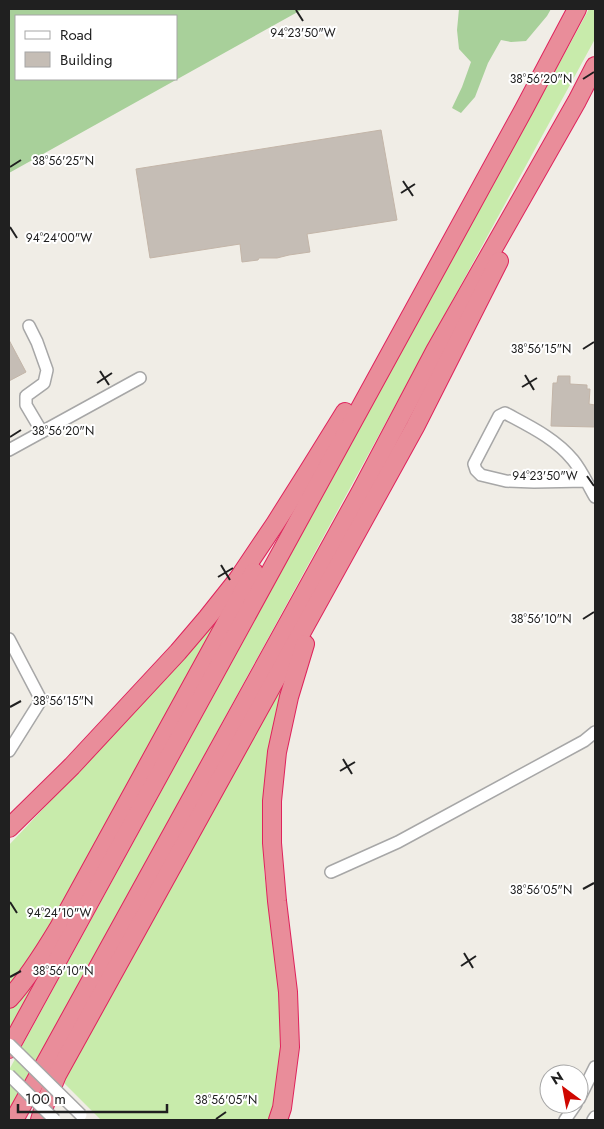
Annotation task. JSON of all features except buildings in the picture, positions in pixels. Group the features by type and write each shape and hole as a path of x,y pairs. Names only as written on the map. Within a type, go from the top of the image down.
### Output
{"highway":[{"path":"9,1049 524,109 576,9"},
{"path":"40,1120 57,1075 415,427 483,294 595,66"},
{"path":"14,1120 361,491 435,351 577,101"},
{"path":"9,828 72,766 178,652 238,579 309,470 456,231"},
{"path":"9,999 35,967 58,929 309,470"},
{"path":"278,1120 282,1108 290,1046 288,992 272,843 272,801 277,752 289,696 304,647 325,592"}],"street":[{"path":"29,326 47,370 44,383 26,396 26,405 42,432"},
{"path":"9,450 140,378"},
{"path":"586,481 506,481 481,475 476,470 474,464 499,416 505,413 542,433 564,451 574,461 586,481 595,497"},
{"path":"9,639 41,700 9,751"},
{"path":"331,872 398,842 584,740 595,732"},
{"path":"9,1044 83,1118"},
{"path":"589,1079 595,1067"},
{"path":"9,1075 55,1120"},
{"path":"593,1120 595,1116"}],"green space":[{"path":"9,9 303,9 178,79 178,15 15,15 15,80 176,80 9,173"},
{"path":"459,9 551,9 526,41 511,42 501,40 488,63 475,97 461,113 452,108 471,62 459,49 457,30"},
{"path":"589,9 595,9 595,39 9,1113 9,1070"},
{"path":"224,606 34,957 9,991 9,845 91,757"},
{"path":"292,664 264,828 264,871 278,980 282,1030 281,1066 271,1120 101,1120 62,1081"},
{"path":"37,979 9,1030 9,1010"}]}
